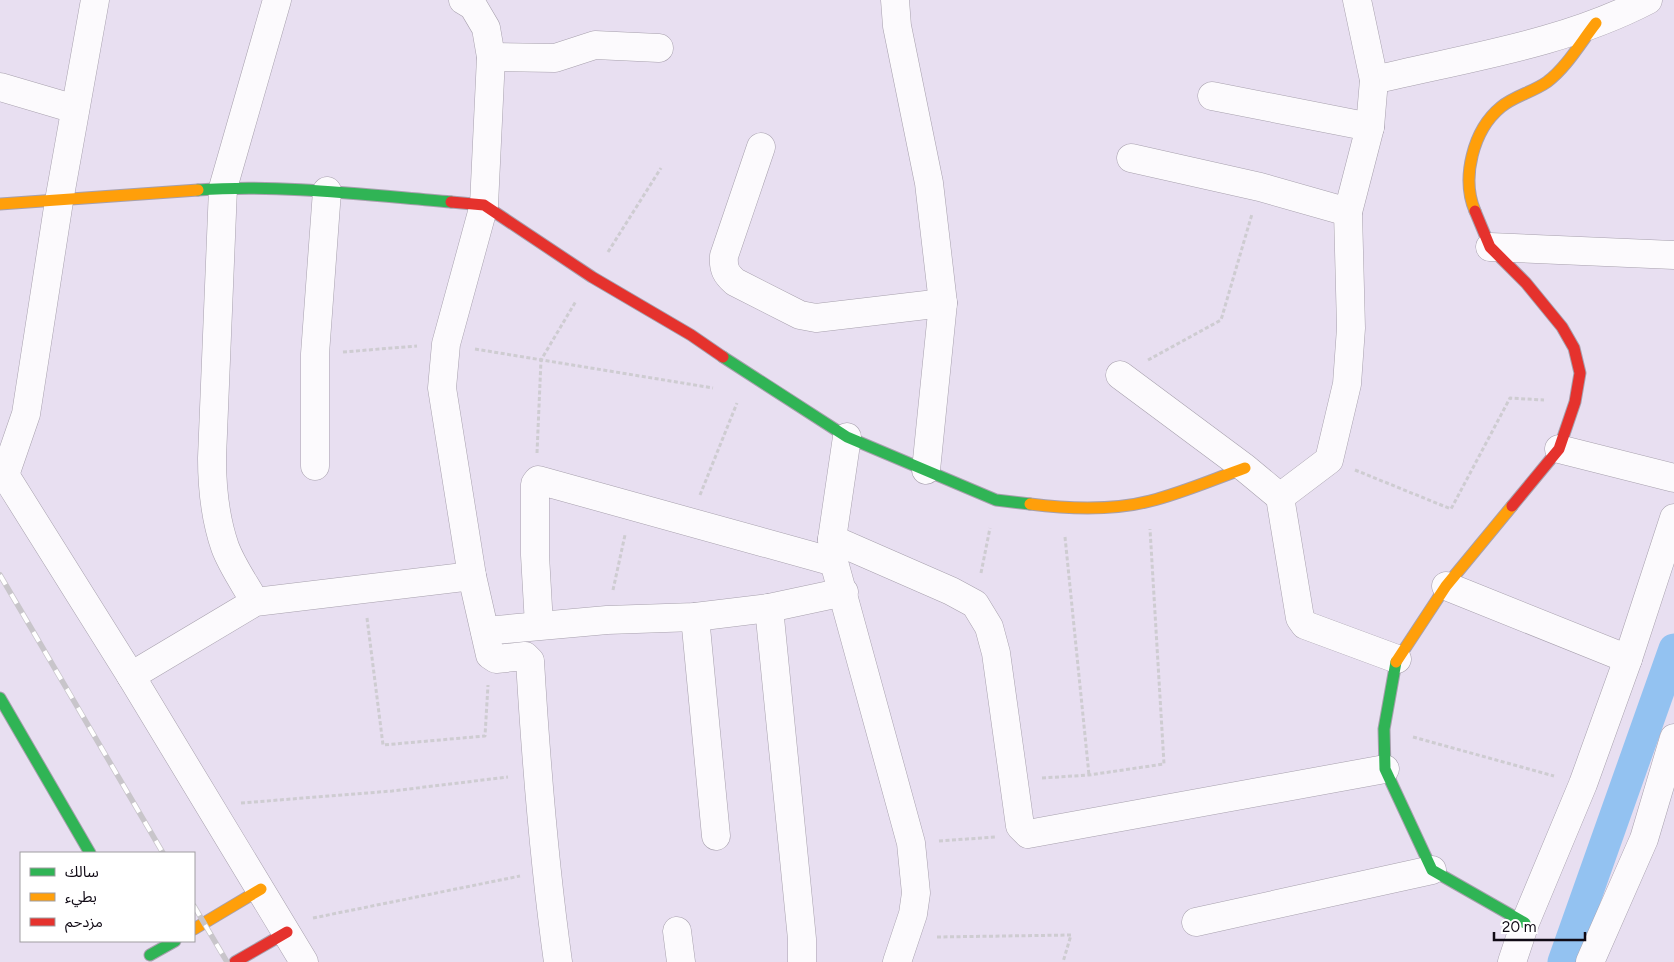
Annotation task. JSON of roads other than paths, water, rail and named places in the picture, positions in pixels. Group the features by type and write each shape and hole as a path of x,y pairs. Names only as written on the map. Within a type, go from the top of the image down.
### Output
{"street":[{"path":"254,602 226,548 212,489 223,188 277,0"},
{"path":"463,0 473,6 486,28 491,57 484,205 446,344 442,388 472,576 488,643 496,659 525,656 530,662 536,773 545,871 558,962"},
{"path":"894,0 897,26 929,183 943,303 926,470"},
{"path":"1280,497 1329,460 1347,384 1350,346 1348,212 1370,127 1374,80 1357,0"},
{"path":"1374,80 1527,44 1596,23 1648,0"},
{"path":"89,2 75,109 26,414 2,472 131,676 304,962"},
{"path":"1525,923 1432,870 1385,769 1384,729 1397,659 1446,586 1559,449 1575,402 1580,373 1574,348 1562,327 1526,283 1490,247 1471,202 1470,174 1474,148 1485,122 1502,106 1548,82 1559,71 1596,23"},
{"path":"491,57 555,58 595,45 659,48"},
{"path":"0,87 75,109"},
{"path":"1212,96 1370,127"},
{"path":"761,147 724,256 723,267 726,274 735,282 800,315 816,318 943,303"},
{"path":"1131,158 1260,187 1348,212"},
{"path":"0,204 223,188 327,191 484,205 592,277 691,336 748,375 847,437 996,500 1062,508 1105,507 1149,501 1245,468"},
{"path":"315,466 315,354 327,191"},
{"path":"1490,247 1674,255"},
{"path":"1120,375 1245,468 1280,497 1300,618 1305,625 1397,659"},
{"path":"847,437 833,550 911,842 916,893 913,914 901,950"},
{"path":"1559,449 1674,478"},
{"path":"539,625 535,555 536,481 541,480 632,507 690,521 833,550 951,590 975,604 989,627 996,653 1020,826 1028,834 1385,769"},
{"path":"1512,962 1525,923 1583,784 1628,659 1674,518"},
{"path":"131,676 254,602 472,576"},
{"path":"1446,586 1628,659"},
{"path":"488,643 539,625 607,620 695,617 769,608 844,592"},
{"path":"769,608 801,930 802,962"},
{"path":"695,617 716,836"},
{"path":"0,698 89,852"},
{"path":"1590,962 1644,838 1674,738"},
{"path":"1196,922 1432,870"},
{"path":"195,929 261,889"},
{"path":"235,962 285,928"},
{"path":"677,931 681,962"},
{"path":"150,955 173,942"}],"waterway":[{"path":"1563,962 1674,649"}],"railway":[{"path":"0,575 162,852"},
{"path":"195,908 227,962"}]}
